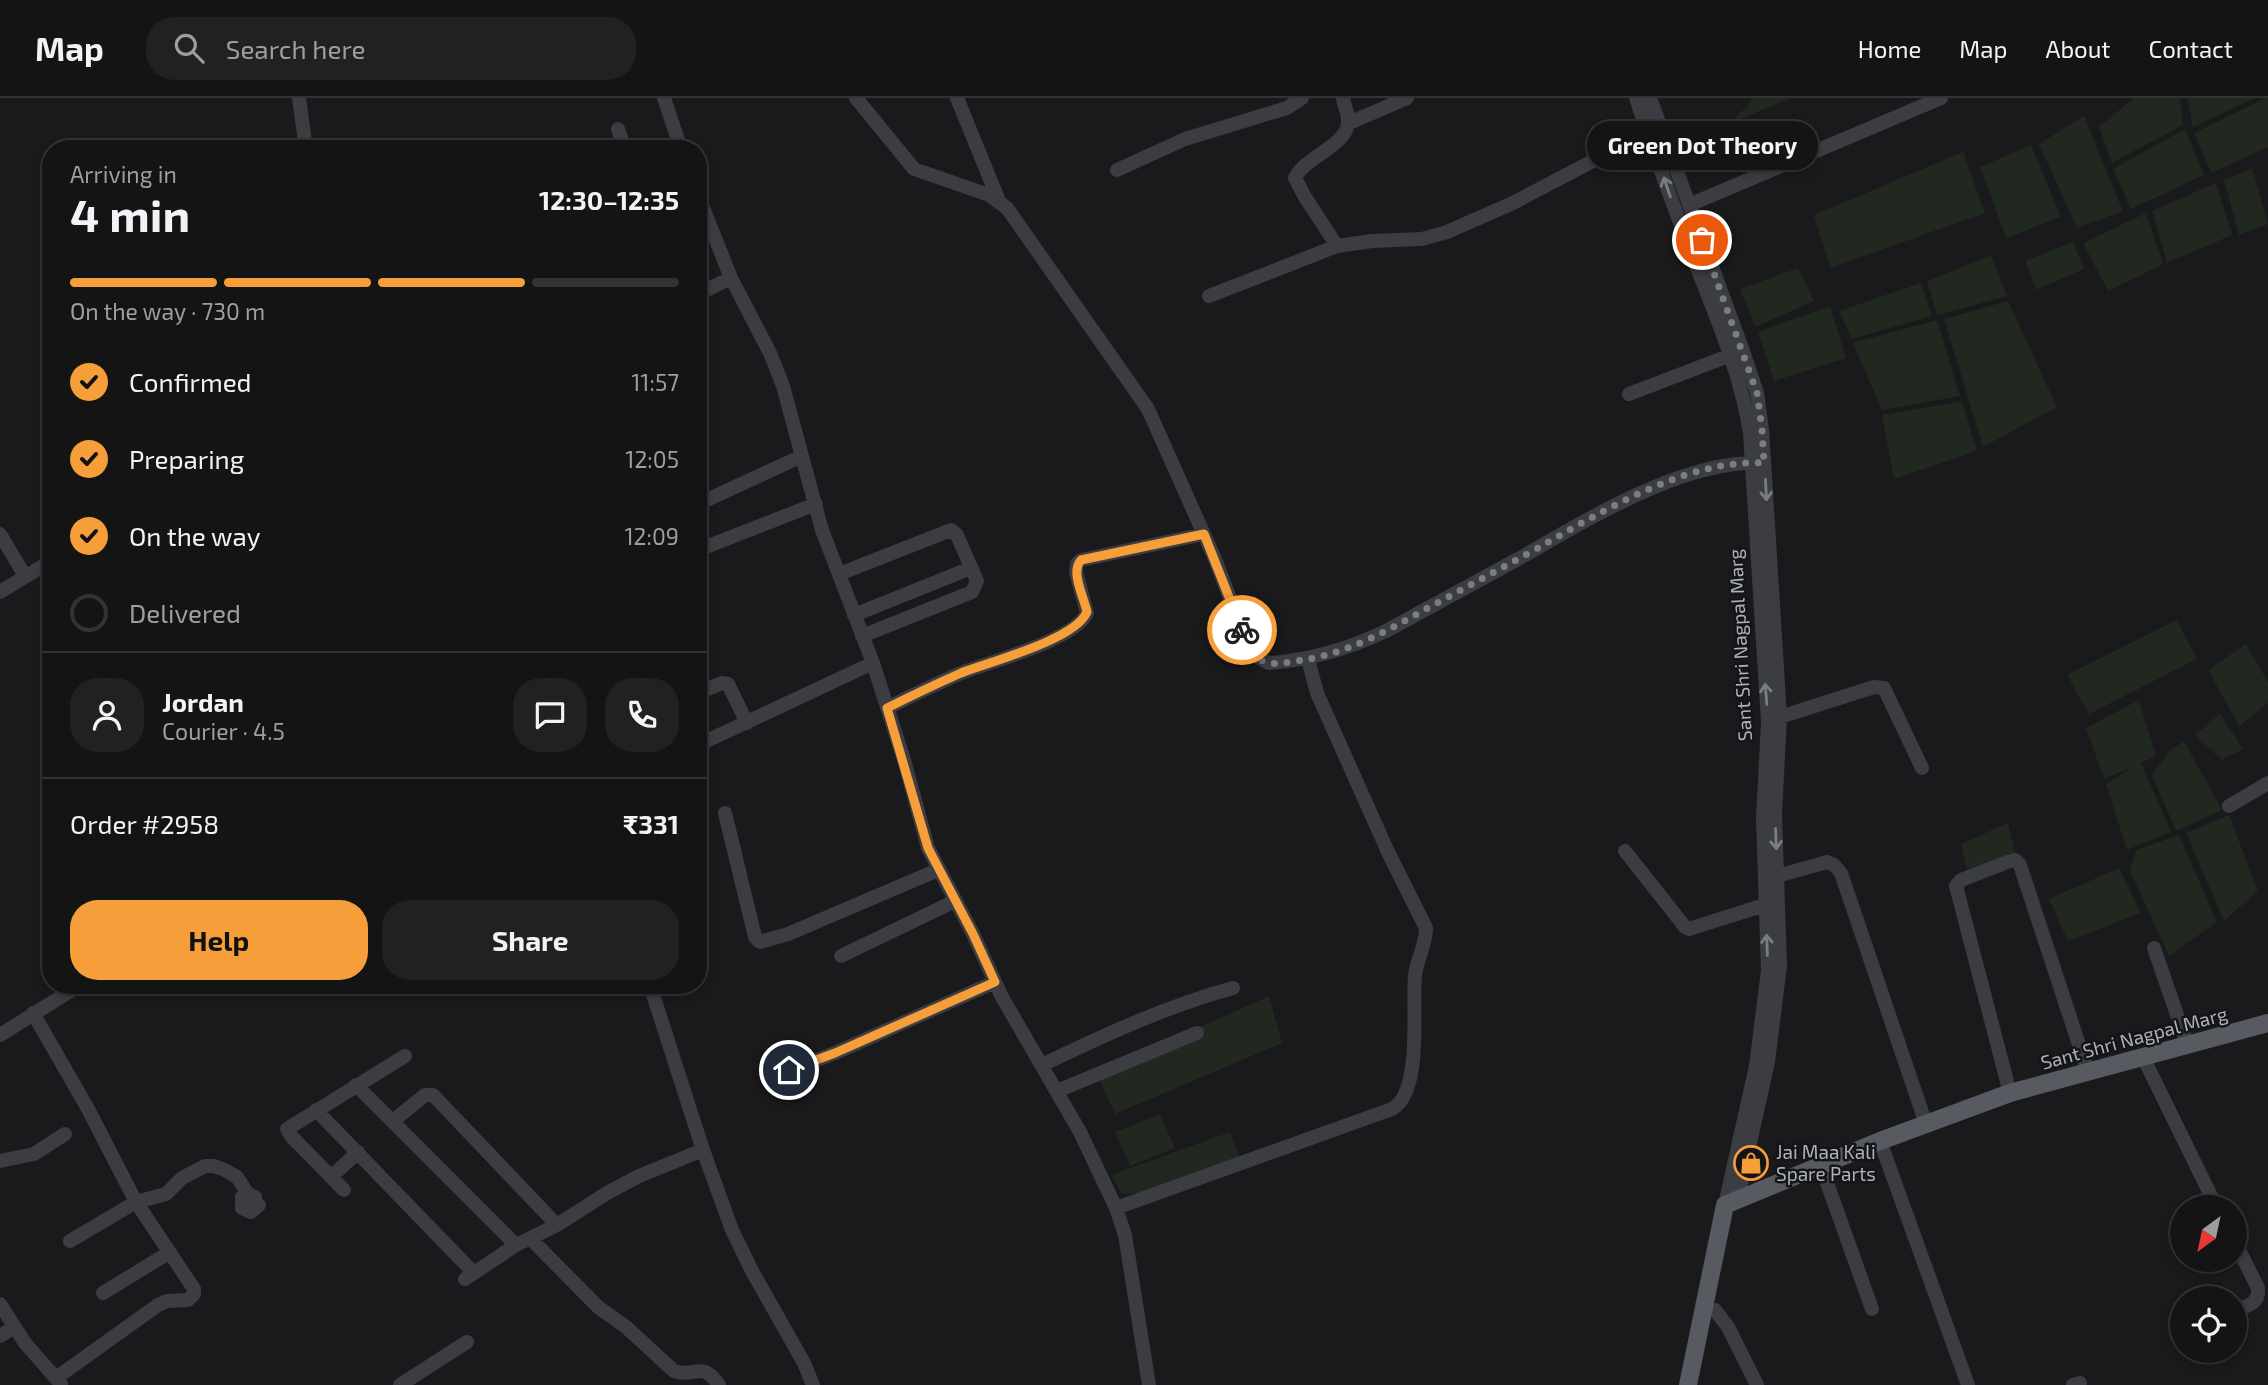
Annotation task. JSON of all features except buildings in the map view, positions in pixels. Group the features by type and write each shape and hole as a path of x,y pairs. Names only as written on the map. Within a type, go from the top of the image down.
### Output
{"main road":[{"name":"Sant Shri Nagpal Marg","path":"1731,1204 1880,1141 2010,1093 2268,1023"},
{"name":"Sant Shri Nagpal Marg","path":"1699,1385 1715,1310 1731,1204"},
{"name":"Sant Shri Nagpal Marg","path":"1688,1385 1731,1204"}],"street":[{"path":"299,98 305,140"},
{"path":"664,98 678,140"},
{"path":"856,98 914,169 989,195 1007,208 1148,409 1204,534 1247,643 1255,656 1269,663 1308,659 1356,645 1650,489 1714,467 1758,462"},
{"path":"957,98 999,201"},
{"path":"1117,170 1185,139 1287,108 1302,98"},
{"path":"1338,246 1295,178 1303,167 1343,134 1349,122 1343,98"},
{"path":"1349,122 1407,98"},
{"name":"Sant Shri Nagpal Marg","path":"1636,98 1648,132 1687,214 1757,393 1762,429 1758,462 1768,722 1763,818 1780,966 1768,1062 1731,1204"},
{"name":"Sant Shri Nagpal Marg","path":"1650,98 1745,397 1750,433 1758,462 1780,717 1775,814 1777,876 1772,902"},
{"path":"1687,214 1941,98"},
{"path":"618,129 622,140"},
{"path":"1209,296 1338,246 1372,241 1422,239 1447,232 1513,203 1648,132"},
{"path":"707,218 731,278 777,371 822,530 873,663 904,760 923,834 938,870 973,934 995,982 1024,1038 1080,1132 1116,1208 1125,1235 1149,1385"},
{"path":"707,290 731,278"},
{"path":"1629,394 1731,355"},
{"path":"707,500 803,456"},
{"path":"707,546 816,504"},
{"path":"839,574 951,530 957,535 977,581 972,592 862,636"},
{"path":"0,534 25,576"},
{"path":"887,708 964,672 1023,652 1080,622 1087,612 1076,572 1077,564 1081,560 1204,534"},
{"path":"0,592 42,566"},
{"path":"854,615 971,568"},
{"path":"1116,1208 1392,1109 1401,1103 1405,1095 1412,1062 1416,971 1426,938 1426,928 1388,852 1317,694 1308,659"},
{"path":"707,741 873,663"},
{"path":"707,689 722,683 729,684 747,723"},
{"path":"1780,717 1874,687 1884,688 1922,768"},
{"path":"2230,806 2268,784"},
{"path":"725,813 755,937 760,942 788,934 938,870"},
{"path":"1625,851 1689,929 1772,902"},
{"path":"2010,1093 1956,884 2010,861 2015,860 2020,865 2088,1072"},
{"path":"1777,876 1827,862 1834,864 1841,873 1926,1124"},
{"path":"841,956 955,901"},
{"path":"2154,948 2187,1044"},
{"path":"789,1070 835,1053 995,982"},
{"path":"1042,1065 1099,1037 1160,1012 1233,988"},
{"path":"0,1035 65,994"},
{"path":"653,994 703,1150 737,1241 804,1363 813,1385"},
{"path":"0,1304 14,1327 59,1382 158,1305 167,1301 188,1300 194,1289 136,1202 88,1109 33,1013"},
{"path":"1057,1091 1197,1033"},
{"path":"344,1190 287,1131 290,1126 405,1056"},
{"path":"2143,1057 2211,1195"},
{"path":"356,1085 516,1245"},
{"path":"393,1121 425,1096 433,1095 557,1225"},
{"path":"316,1110 358,1152 470,1276 516,1245 557,1225 607,1193 639,1176 703,1150"},
{"path":"0,1161 34,1154 65,1134"},
{"path":"1880,1141 1968,1385"},
{"path":"331,1177 358,1152"},
{"path":"70,1241 136,1202 166,1194 181,1178 205,1166 219,1167 237,1177 254,1199"},
{"path":"1821,1167 1872,1309"},
{"path":"530,1238 598,1307 626,1326 677,1372 704,1370 719,1385"},
{"path":"103,1293 170,1252"},
{"path":"2247,1267 2259,1292 2254,1302 2247,1305"},
{"path":"1715,1310 1728,1326 1757,1385"},
{"path":"0,1336 14,1327"},
{"path":"400,1385 467,1342"}],"shaded area":[{"path":"1751,98 1790,98 1731,123 1752,101"},
{"path":"2134,98 2180,98 2183,125 2112,163 2099,127"},
{"path":"2187,98 2255,98 2193,127"},
{"path":"2266,98 2268,147 2211,173 2194,133"},
{"path":"2084,116 2123,211 2077,228 2039,144"},
{"path":"2185,129 2204,175 2131,209 2113,169"},
{"path":"2031,145 2061,217 2006,238 1980,167"},
{"path":"1963,152 1985,213 1830,268 1814,215"},
{"path":"2252,168 2268,224 2239,235 2224,180"},
{"path":"2216,183 2232,235 2167,263 2152,211"},
{"path":"2146,213 2163,264 2108,291 2083,243"},
{"path":"2073,242 2084,269 2036,290 2025,261"},
{"path":"1991,255 2007,296 1937,315 1927,281"},
{"path":"1798,268 1814,301 1755,327 1740,289"},
{"path":"1921,283 1932,316 1852,339 1839,311"},
{"path":"2008,301 2057,407 1983,447 1944,319"},
{"path":"1830,306 1846,358 1774,381 1758,332"},
{"path":"1937,320 1960,396 1882,410 1853,343"},
{"path":"1962,401 1977,451 1894,479 1882,415"},
{"path":"2177,620 2197,659 2089,714 2067,675"},
{"path":"2246,644 2268,682 2268,703 2239,726 2208,670"},
{"path":"2139,700 2156,756 2141,763 2171,832 2127,850 2106,784 2134,766 2104,779 2086,728"},
{"path":"2220,714 2243,749 2222,760 2195,735"},
{"path":"2184,741 2222,810 2176,831 2152,775 2169,751"},
{"path":"2229,815 2258,891 2224,921 2186,833"},
{"path":"2008,823 2015,853 1967,870 1961,844"},
{"path":"2179,835 2217,922 2169,956 2130,871 2136,850"},
{"path":"2119,868 2141,913 2068,941 2049,899"},
{"path":"1269,996 1282,1043 1115,1114 1097,1074"},
{"path":"1160,1114 1175,1148 1130,1166 1115,1132"},
{"path":"1230,1132 1241,1161 1137,1194 1121,1193 1111,1175"}],"way so far":[{"path":"1242,630 1255,656 1263,662 1323,656 1386,631 1650,489 1730,463 1764,463 1757,393 1702,240"}],"place":[{"name":"Green Dot Theory","path":"1702,240"},
{"name":"Jai Maa Kali Spare Parts","path":"1751,1163"}],"route":[{"path":"789,1070 835,1053 995,982 928,848 887,708 964,672 1023,652 1080,622 1087,612 1076,572 1077,564 1081,560 1204,534 1242,630"}]}
